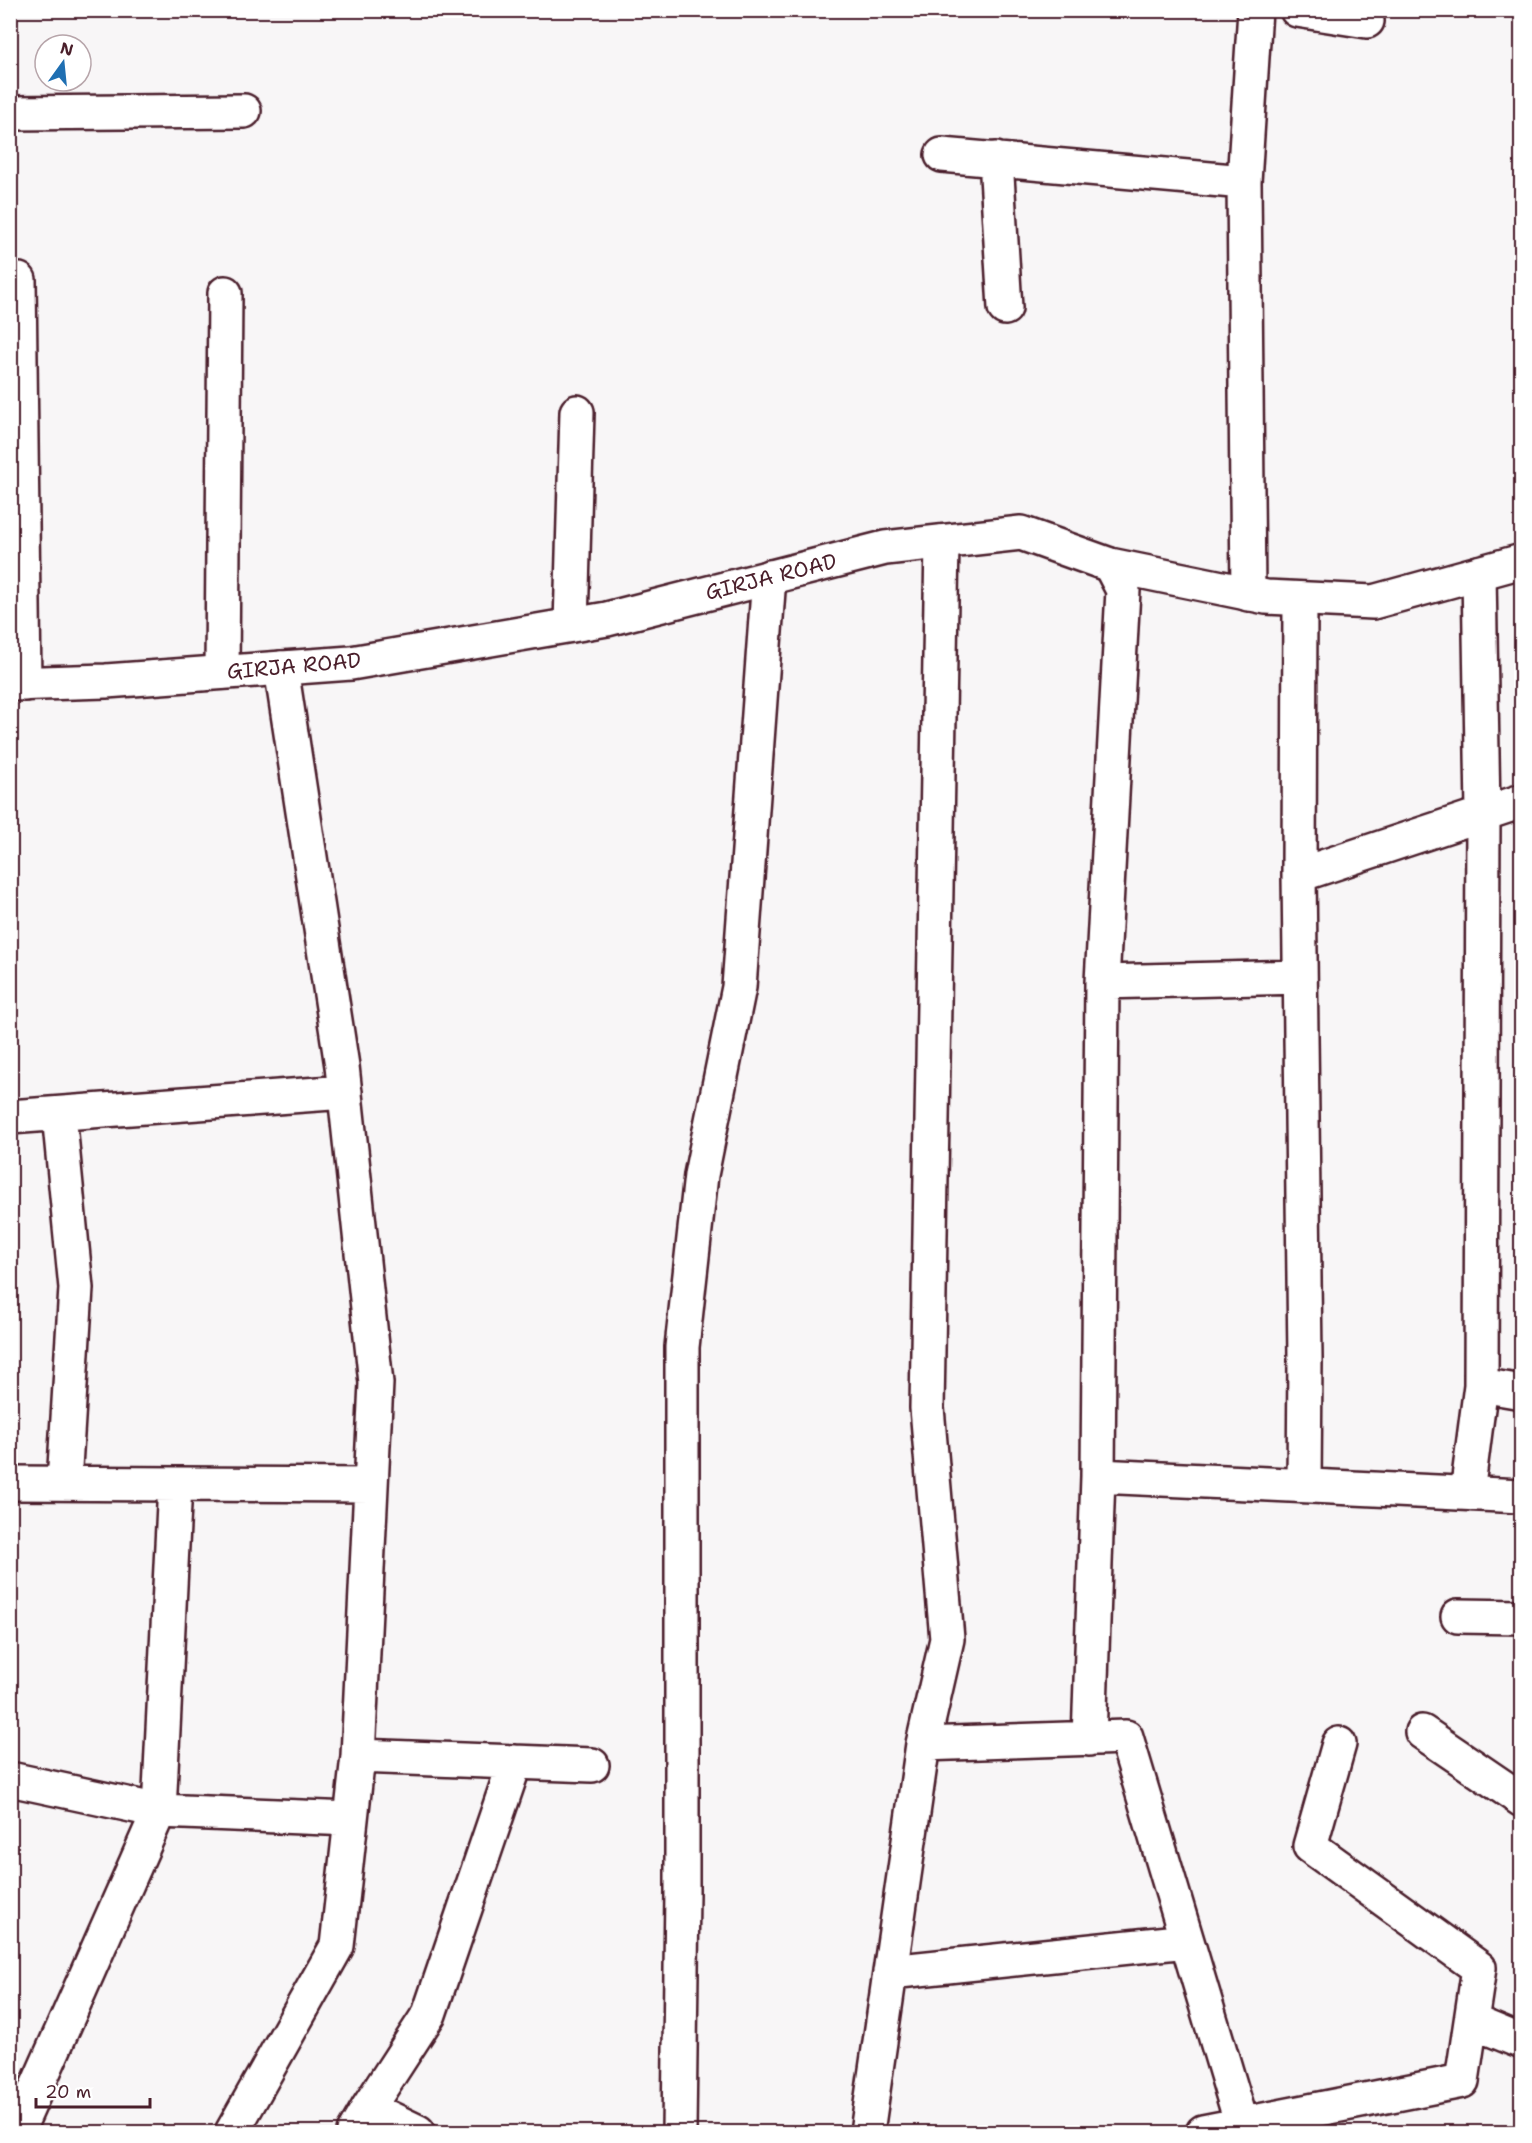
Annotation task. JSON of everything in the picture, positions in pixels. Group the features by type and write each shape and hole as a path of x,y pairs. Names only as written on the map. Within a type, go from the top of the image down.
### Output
{"street":[{"path":"1248,594 1244,182 1255,10"},
{"path":"1297,10 1367,21"},
{"path":"10,113 244,111"},
{"path":"942,154 1244,182"},
{"path":"996,159 1005,308"},
{"path":"10,280 19,280 17,684"},
{"path":"222,672 225,293"},
{"path":"571,625 577,412"},
{"name":"GIRJA ROAD","path":"17,684 106,681 351,663 607,618 885,548 1021,533 1110,565 1248,594 1300,599 1373,602 1521,561"},
{"path":"867,2133 923,1744 947,1639 927,1408 942,542"},
{"path":"1089,1739 1098,1476 1102,982 1123,590 1110,565"},
{"path":"1467,1494 1480,1385 1484,813 1479,573"},
{"path":"679,2133 682,1891 682,1347 701,1175 739,987 769,577"},
{"path":"1300,599 1299,875 1305,1485"},
{"path":"232,2133 337,1946 358,1756 376,1383 345,1092 281,668"},
{"path":"1299,875 1521,801"},
{"path":"1102,982 1300,977"},
{"path":"10,1117 345,1092"},
{"path":"59,1114 76,1288 64,1483"},
{"path":"1480,1385 1521,1392"},
{"path":"1098,1476 1521,1496"},
{"path":"10,1483 371,1485"},
{"path":"17,2133 159,1811 175,1484"},
{"path":"1458,1616 1521,1617"},
{"path":"1422,1732 1521,1800"},
{"path":"923,1744 1126,1737 1242,2124"},
{"path":"1203,2133 1242,2124 1294,2123 1462,2080 1479,1968 1310,1846 1339,1744"},
{"path":"358,1756 592,1765"},
{"path":"418,2133 361,2120 429,2014 515,1762"},
{"path":"10,1779 159,1811 351,1819"},
{"path":"890,1972 1187,1941"},
{"path":"1471,2021 1521,2042"}]}
